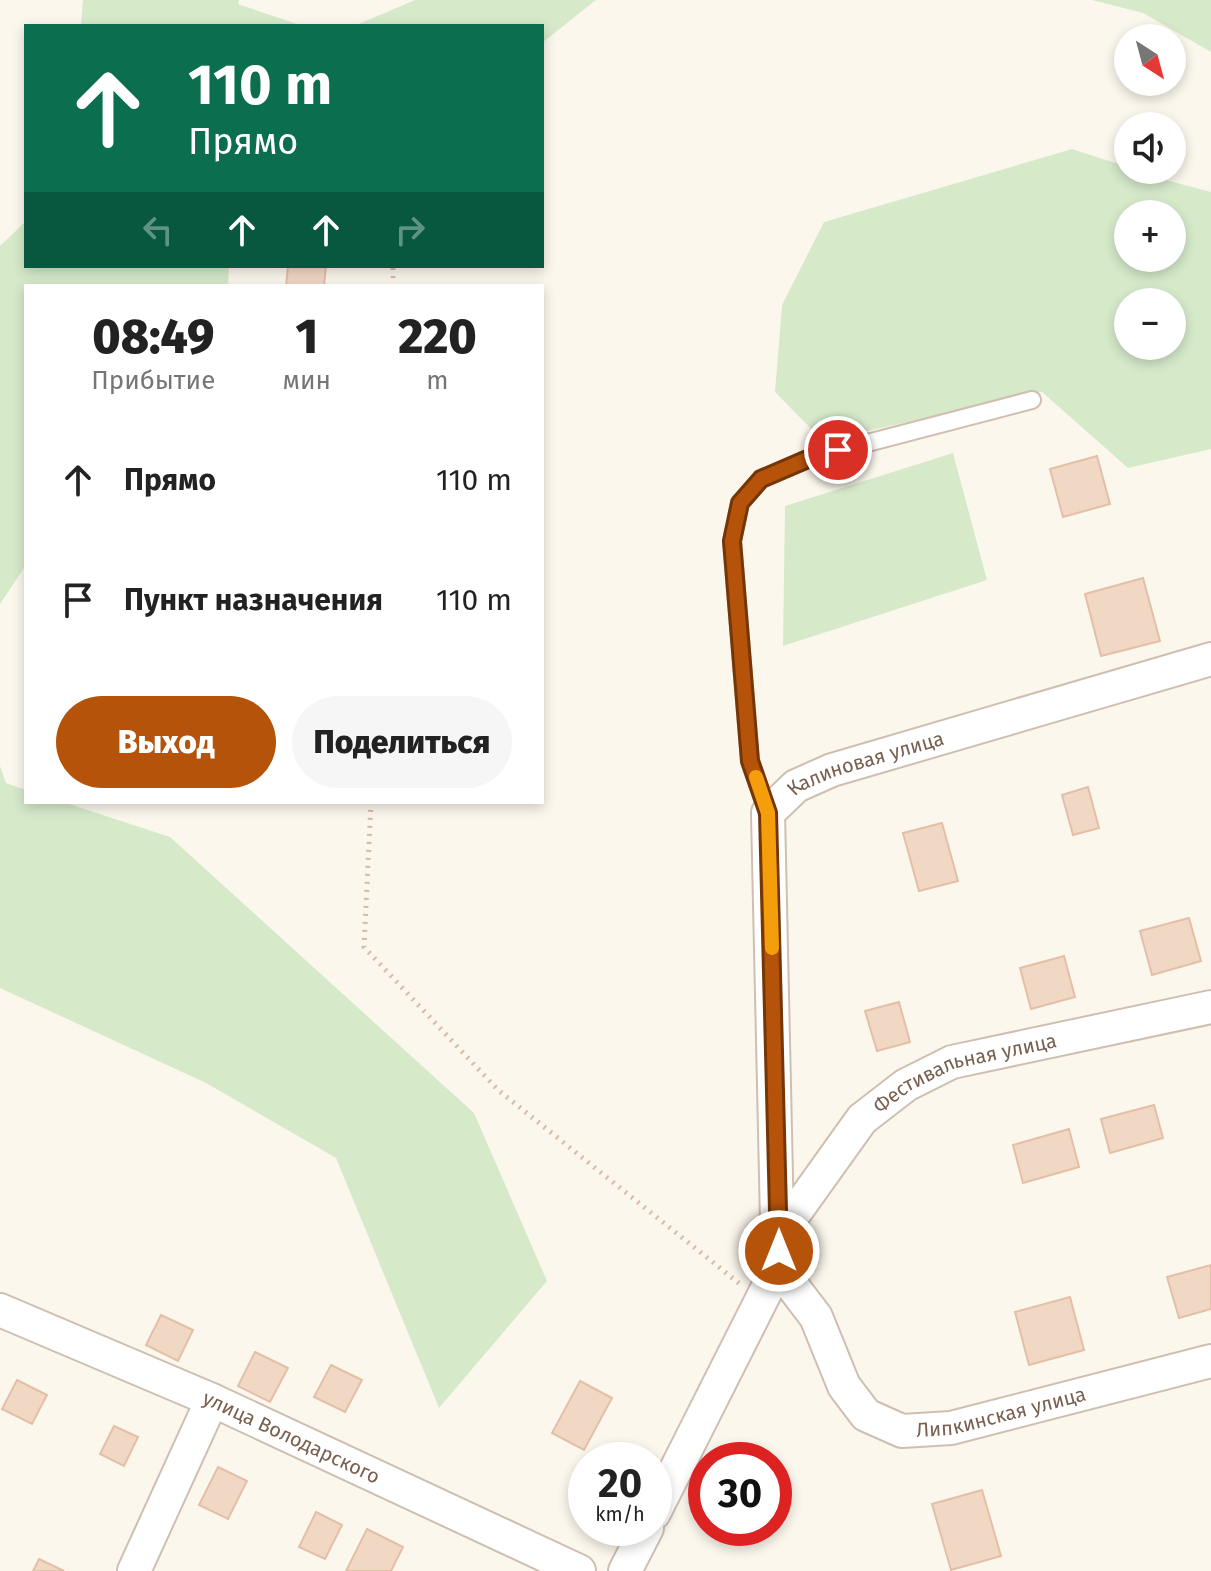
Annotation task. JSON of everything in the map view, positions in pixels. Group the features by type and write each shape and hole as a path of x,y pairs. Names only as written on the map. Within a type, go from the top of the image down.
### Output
{"street":[{"name":"Калиновая улица","path":"672,1477 778,1267 768,813 796,786 832,770 1211,659"},
{"name":"Фестивальная улица","path":"779,1235 862,1119 906,1085 952,1062 1211,1007"},
{"name":"Липкинская улица","path":"778,1267 816,1317 844,1386 866,1415 902,1431 951,1428 1211,1361"},
{"name":"улица Володарского","path":"0,1310 212,1400 579,1571"},
{"path":"134,1571 212,1400"},
{"path":"625,1571 638,1546"}],"lane":[{"path":"768,813 750,761 732,541 740,503 761,479 810,458 1032,400"}],"path":[{"path":"371,804 364,947 498,1090 760,1300"}],"green space":[{"path":"83,0 239,0 238,4 297,24 81,24"},
{"path":"415,0 596,0 544,41 544,24 359,24"},
{"path":"1092,0 1211,0 1211,52 1186,38 1186,24 1162,24 1143,13"},
{"path":"1072,149 1114,162 1114,184 1181,184 1211,192 1211,449 1128,468 1042,392 823,441 775,392 782,305 824,222"},
{"path":"24,223 24,268 229,268 228,284 24,284 24,568 0,604 0,246"},
{"path":"953,453 987,580 783,646 785,506"},
{"path":"0,766 6,783 24,789 24,804 69,804 170,837 474,1113 547,1281 439,1408 336,1158 206,1083 0,988"}],"building":[{"path":"288,268 326,268 324,284 286,284"},
{"path":"1097,456 1110,504 1063,517 1050,469"},
{"path":"1143,578 1160,641 1101,656 1085,594"},
{"path":"1088,787 1099,828 1073,835 1062,795"},
{"path":"942,823 958,881 919,891 903,833"},
{"path":"1189,918 1201,961 1152,975 1140,931"},
{"path":"1064,956 1075,997 1031,1009 1020,968"},
{"path":"899,1002 910,1042 877,1051 865,1011"},
{"path":"1154,1105 1163,1138 1110,1153 1101,1119"},
{"path":"1069,1129 1079,1167 1023,1183 1013,1145"},
{"path":"1211,1265 1211,1309 1179,1318 1167,1277"},
{"path":"1070,1297 1084,1350 1029,1365 1015,1312"},
{"path":"161,1315 193,1330 178,1361 146,1345"},
{"path":"255,1352 288,1368 270,1402 238,1386"},
{"path":"331,1365 362,1380 345,1412 314,1397"},
{"path":"17,1380 47,1395 32,1424 2,1409"},
{"path":"580,1381 612,1398 588,1442 569,1442 552,1433"},
{"path":"114,1426 138,1437 124,1466 100,1454"},
{"path":"218,1467 247,1481 228,1519 199,1505"},
{"path":"982,1490 1001,1556 951,1570 932,1504"},
{"path":"316,1512 342,1525 325,1559 299,1547"},
{"path":"367,1529 403,1547 391,1571 346,1571"},
{"path":"39,1559 64,1571 33,1571"}],"slow traffic":[{"path":"756,777 768,813 772,948"}],"route":[{"path":"779,1251 768,813 750,761 732,541 740,503 761,479 838,450"}]}
